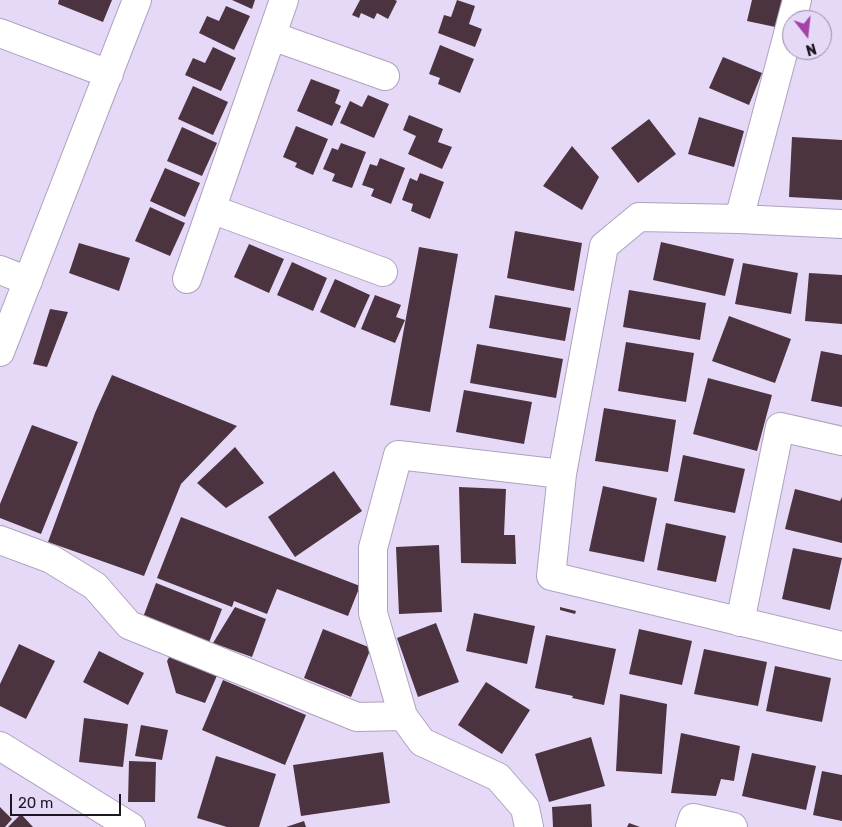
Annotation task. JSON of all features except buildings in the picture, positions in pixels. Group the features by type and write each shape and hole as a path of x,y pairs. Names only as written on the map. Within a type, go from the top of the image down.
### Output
{"street":[{"path":"0,352 137,0"},
{"path":"187,279 284,0"},
{"path":"739,219 797,0"},
{"path":"0,34 108,74"},
{"path":"272,36 385,76"},
{"path":"211,210 383,272"},
{"path":"842,224 639,217 604,246 562,474 552,576 842,646"},
{"path":"0,270 28,281"},
{"path":"740,622 780,427 842,441"},
{"path":"529,827 525,808 498,777 422,742 403,716 374,613 373,548 398,455 562,474"},
{"path":"0,540 51,559 95,586 129,624 357,717 403,716"},
{"path":"0,746 131,827"},
{"path":"690,827 693,818 733,827"}]}
